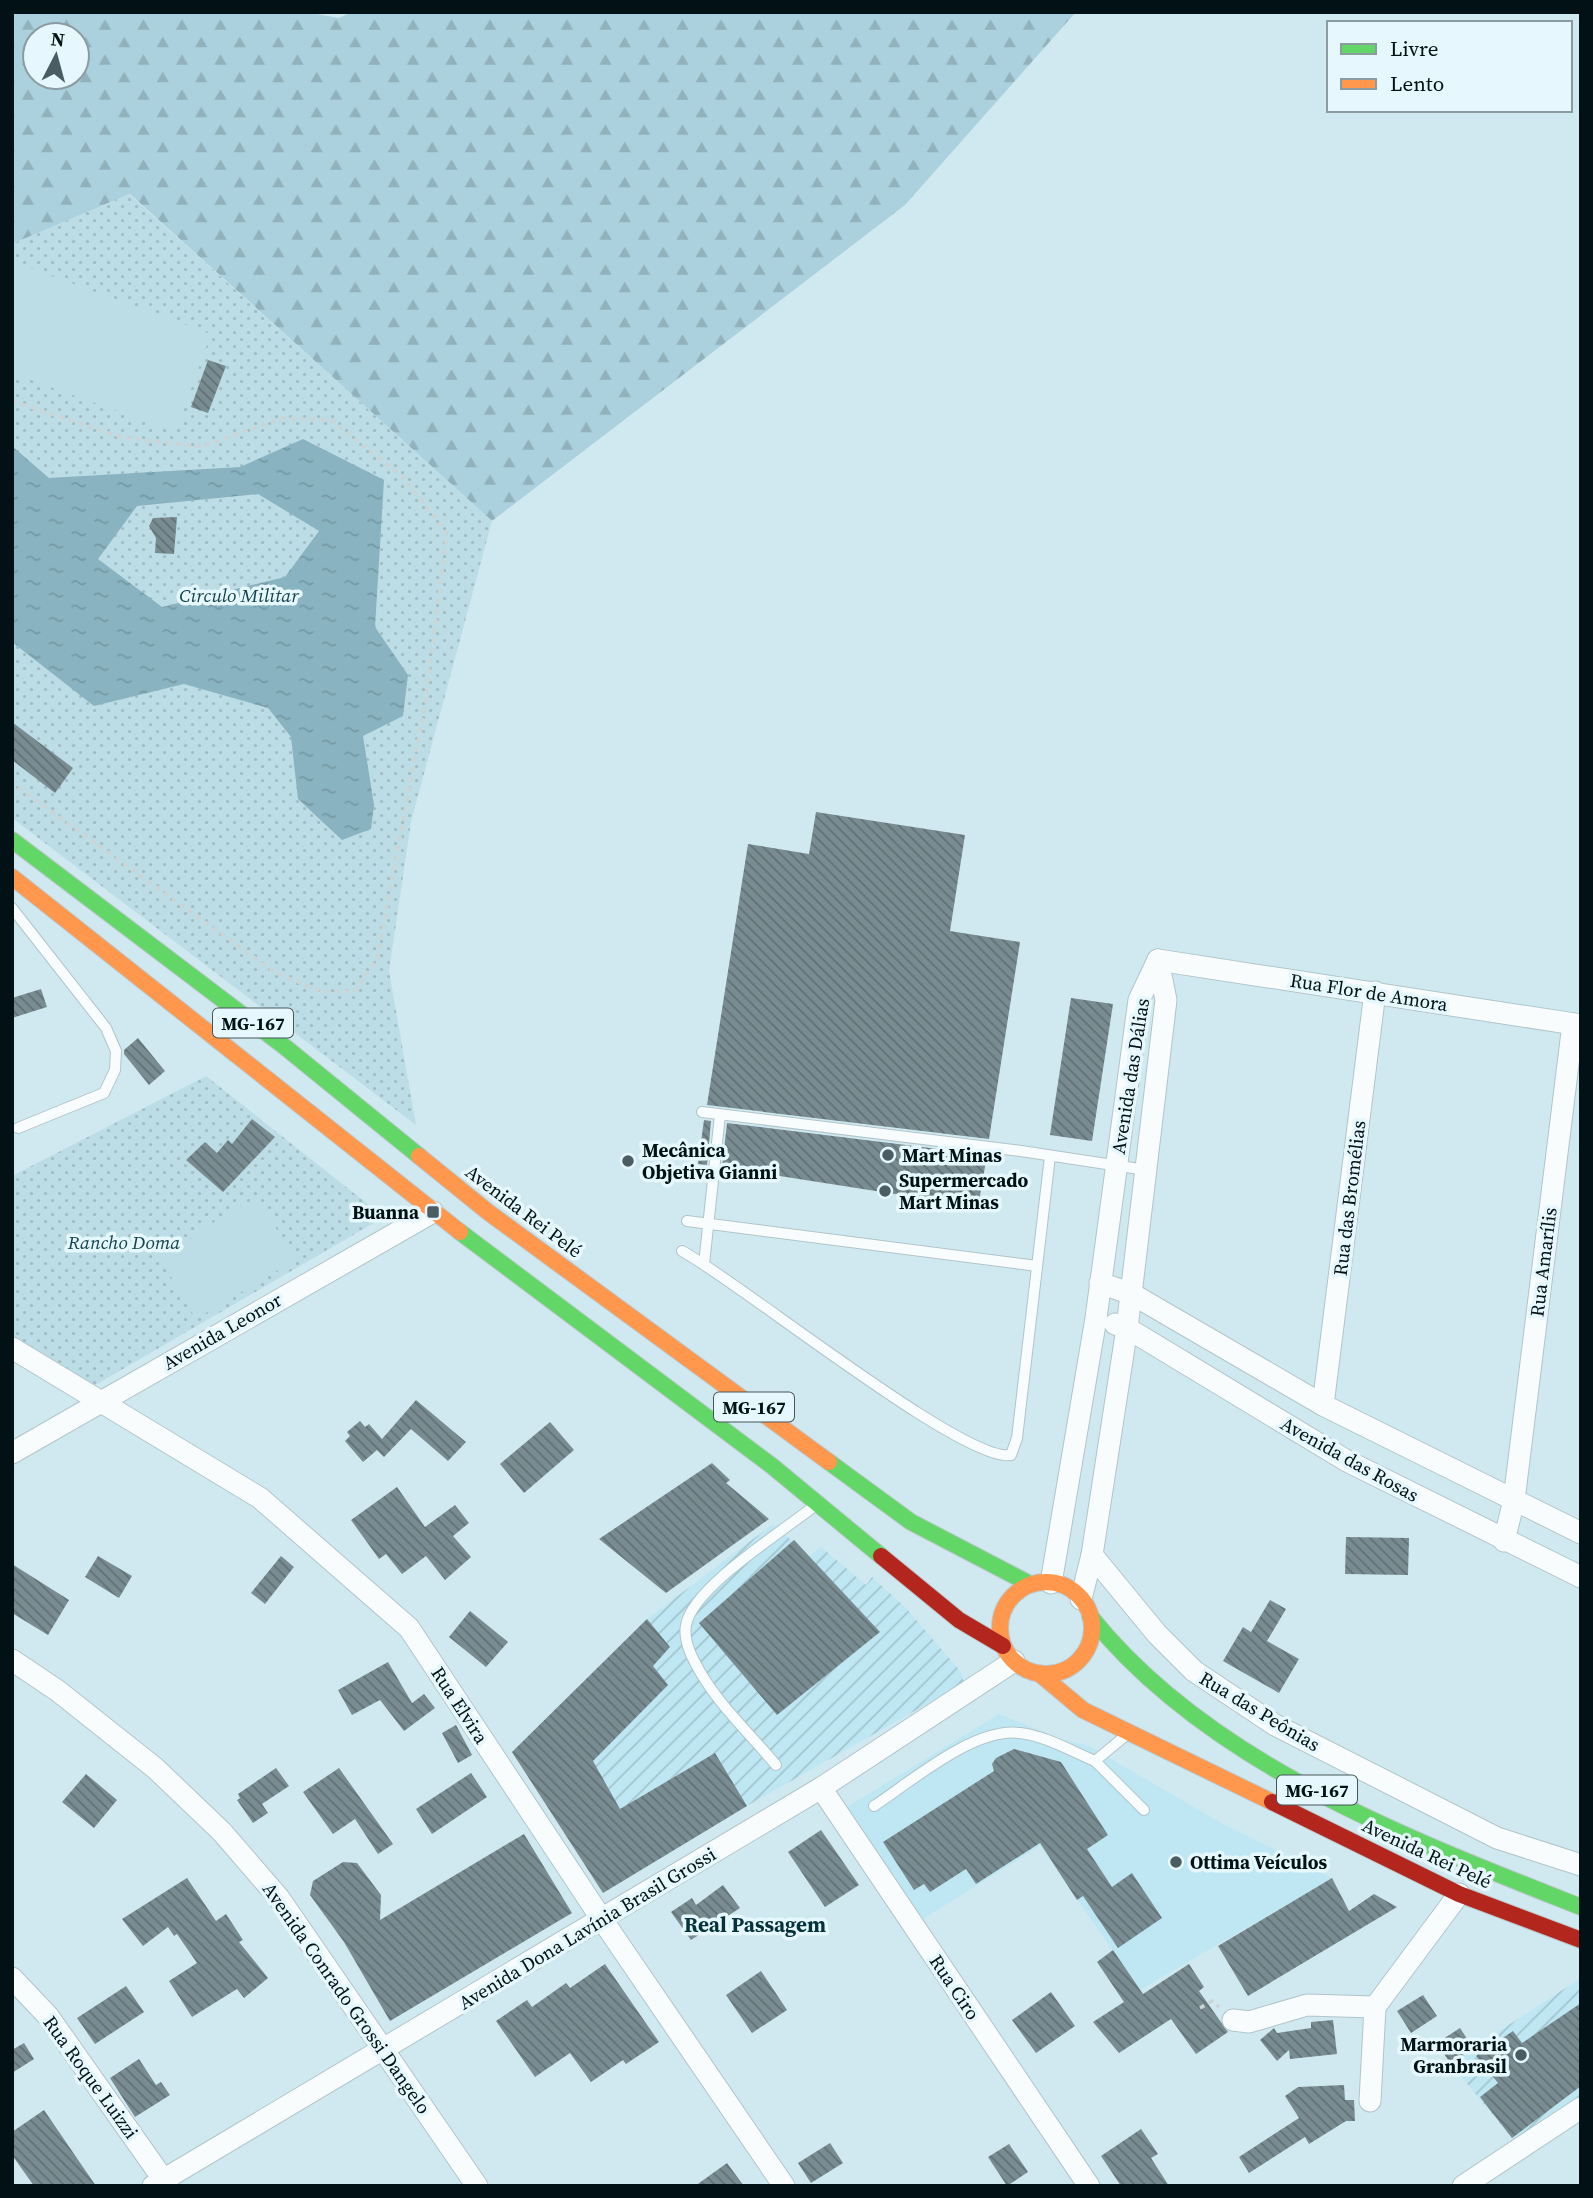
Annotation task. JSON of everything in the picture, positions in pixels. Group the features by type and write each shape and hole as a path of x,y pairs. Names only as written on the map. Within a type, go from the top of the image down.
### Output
{"main road":[{"name":"Avenida Rei Pelé","path":"12,840 285,1047 488,1212 911,1522 1041,1583"},
{"name":"MG-167","path":"12,877 21,895 433,1212 719,1424 959,1620 1008,1653"},
{"path":"1041,1583 1068,1588 1086,1607 1092,1631 1081,1658 1062,1670 1040,1674 1008,1653 1000,1621 1004,1609 1020,1590 1041,1583"},
{"name":"Avenida Rei Pelé","path":"1086,1607 1113,1649 1209,1728 1313,1789 1449,1854 1581,1907"},
{"name":"Avenida Rei Pelé","path":"1040,1674 1083,1710 1459,1894 1581,1940"}],"street":[{"name":"Avenida das Dálias","path":"1041,1583 1096,1318 1139,1000 1158,961"},
{"name":"Avenida das Dálias","path":"1086,1607 1132,1294 1166,1000 1158,961"},
{"name":"Rua Flor de Amora","path":"1158,961 1577,1024"},
{"name":"Rua das Bromélias","path":"1323,1405 1375,992"},
{"name":"Rua Amarílis","path":"1504,1541 1514,1500 1577,1024"},
{"name":"Avenida Leonor","path":"12,1453 433,1212"},
{"name":"Avenida das Rosas","path":"1100,1283 1132,1294 1323,1405 1581,1533"},
{"name":"Avenida das Rosas","path":"1096,1318 1127,1328 1347,1461 1581,1577"},
{"name":"Rua Elvira","path":"12,1348 260,1497 409,1628 601,1919 784,2186"},
{"name":"Rua das Peônias","path":"1092,1555 1157,1634 1194,1671 1275,1725 1497,1838 1581,1865"},
{"name":"Avenida Dona Lavínia Brasil Grossi","path":"162,2184 821,1788 1008,1653"},
{"name":"Avenida Conrado Grossi Dangelo","path":"12,1660 58,1691 155,1768 222,1832 279,1898 477,2186"},
{"name":"Rua Ciro","path":"821,1788 1089,2186"},
{"path":"1370,2101 1375,2007 1459,1894"},
{"name":"Rua Roque Luizzi","path":"12,1978 48,2016 162,2184"},
{"path":"1234,2020 1249,2022 1307,2005 1375,2007"},
{"path":"1463,2186 1581,2108"}],"lane":[{"path":"12,908 88,1001 107,1028 116,1051 115,1070 104,1093 18,1128"},
{"path":"702,1112 1146,1170"},
{"path":"704,1264 720,1115"},
{"path":"682,1251 928,1420 972,1444 1005,1456 1011,1455 1017,1438 1050,1156"},
{"path":"687,1221 1037,1266"},
{"path":"776,1765 704,1678 687,1644 685,1627 690,1612 715,1581 818,1503"},
{"path":"1095,1761 1129,1732"},
{"path":"874,1806 974,1742 996,1733 1037,1736 1095,1761 1144,1810"}],"path":[{"path":"12,401 121,436 201,447 282,418 331,420 403,477 447,533 425,705 377,959 355,991 323,992 276,973 12,782"}],"shaded area":[{"path":"773,1524 809,1556 821,1547 866,1585 872,1577 906,1608 961,1672 964,1683 747,1806 603,1893 512,1752 647,1619"},
{"name":"Ottima Veículos","path":"999,1714 1061,1739 1089,1746 1223,1824 1332,1878 1140,1990 1040,1846 923,1919 847,1807"},
{"name":"Marmoraria Granbrasil","path":"1581,1978 1581,2096 1516,2143 1450,2063"}],"green space":[{"path":"12,12 306,12 339,18 352,12 1076,12 905,205 492,521 130,194 12,244"},
{"name":"Circulo Militar","path":"129,194 492,521 411,822 389,971 416,1125 12,818 12,244"},
{"path":"16,263 211,334 175,432 12,373 12,274"},
{"name":"Rancho Doma","path":"206,1076 384,1217 92,1387 12,1339 12,1176"},
{"path":"257,1197 295,1260 196,1319 158,1255"}],"water":[{"path":"303,439 384,480 375,627 408,675 403,716 363,736 374,805 371,829 342,840 298,799 291,737 268,708 184,684 94,706 12,642 12,446 49,478 240,467","holes":["258,494 319,531 285,577 162,607 98,559 137,506"]}],"building":[{"path":"208,360 226,366 208,413 191,407"},
{"path":"177,517 174,554 155,553 156,538 149,526 153,518"},
{"path":"12,722 73,768 55,793 12,760"},
{"path":"816,812 965,835 950,931 1020,942 989,1139 707,1105 748,844 809,854"},
{"path":"41,989 47,1007 12,1018 12,998"},
{"path":"1071,998 1113,1004 1092,1141 1050,1135"},
{"path":"138,1038 165,1071 149,1085 124,1054 124,1050"},
{"path":"252,1119 275,1137 223,1192 186,1160 205,1142 217,1153 228,1140 232,1144"},
{"path":"704,1120 711,1121 707,1165 698,1164"},
{"path":"727,1123 987,1155 978,1207 722,1167"},
{"path":"416,1400 466,1442 448,1461 411,1429 384,1457 377,1450 363,1462 345,1441 350,1436 347,1432 360,1421 365,1427 369,1424 382,1439"},
{"path":"550,1422 574,1450 524,1493 500,1464"},
{"path":"712,1463 730,1480 726,1483 769,1519 666,1593 599,1539"},
{"path":"397,1487 425,1527 455,1505 469,1523 453,1536 471,1557 445,1580 426,1556 402,1574 386,1554 379,1559 351,1520"},
{"path":"1346,1537 1409,1538 1408,1575 1345,1574"},
{"path":"794,1540 880,1632 777,1715 699,1623"},
{"path":"98,1556 132,1576 119,1598 85,1577"},
{"path":"281,1556 294,1567 265,1604 251,1593"},
{"path":"12,1564 69,1600 48,1635 12,1613"},
{"path":"1270,1600 1286,1609 1267,1641 1299,1659 1279,1693 1223,1661 1243,1627 1251,1632"},
{"path":"470,1611 508,1642 486,1667 449,1637"},
{"path":"647,1619 670,1647 653,1666 668,1685 593,1761 620,1809 715,1753 747,1806 603,1893 512,1752"},
{"path":"388,1662 412,1703 424,1694 435,1708 404,1731 380,1700 352,1715 338,1690"},
{"path":"456,1725 472,1755 458,1763 442,1733"},
{"path":"1014,1749 1061,1762 1108,1835 1087,1849 1112,1887 1132,1873 1162,1918 1118,1948 1083,1896 1077,1900 1040,1843 976,1884 966,1869 930,1892 924,1884 914,1890 883,1842 994,1771 992,1764 996,1758"},
{"path":"276,1768 289,1786 262,1804 268,1813 253,1823 237,1800 240,1798 238,1794"},
{"path":"339,1768 393,1844 378,1854 355,1819 333,1834 303,1792"},
{"path":"471,1773 487,1797 432,1834 416,1809"},
{"path":"86,1774 117,1800 94,1828 62,1802"},
{"path":"821,1830 859,1885 825,1907 788,1852"},
{"path":"524,1834 572,1913 390,2021 344,1942 310,1895 313,1881 343,1862 357,1863 381,1895 380,1920"},
{"path":"187,1878 216,1921 226,1914 243,1940 239,1942 268,1978 244,1998 237,1989 192,2017 169,1981 197,1963 177,1934 174,1936 168,1927 143,1946 122,1919"},
{"path":"1332,1878 1349,1911 1374,1894 1397,1907 1248,1996 1218,1946"},
{"path":"723,1885 740,1908 691,1940 671,1912 692,1898 696,1905"},
{"path":"1113,1950 1143,1994 1189,1964 1204,1987 1199,1991 1228,2032 1196,2054 1171,2019 1119,2053 1093,2022 1124,2002 1097,1962"},
{"path":"605,1964 659,2042 626,2064 623,2060 591,2082 570,2053 535,2077 496,2021 527,2000 532,2007 566,1983 570,1988"},
{"path":"761,1971 787,2010 752,2033 726,1995"},
{"path":"126,1986 144,2012 95,2044 77,2018"},
{"path":"1051,1992 1075,2026 1036,2053 1012,2020"},
{"path":"1423,1995 1437,2016 1411,2033 1397,2011"},
{"name":"Marmoraria Granbrasil","path":"1581,2003 1581,2086 1512,2138 1480,2097 1498,2083 1476,2056 1513,2031 1522,2043"},
{"path":"1333,2020 1337,2054 1290,2059 1289,2050 1277,2061 1260,2040 1274,2028 1277,2033 1311,2028 1311,2022"},
{"path":"1460,2028 1473,2048 1450,2063 1437,2043"},
{"path":"24,2043 34,2059 12,2073 12,2050"},
{"path":"139,2059 156,2085 161,2082 170,2095 135,2117 110,2078"},
{"path":"1344,2085 1345,2100 1354,2100 1355,2121 1346,2121 1309,2144 1305,2137 1249,2173 1239,2157 1299,2118 1285,2096 1298,2087"},
{"path":"44,2110 96,2186 34,2186 12,2155 12,2132"},
{"path":"1141,2129 1158,2154 1151,2158 1169,2186 1121,2186 1101,2156"},
{"path":"830,2143 843,2163 811,2183 798,2163"},
{"path":"1009,2144 1028,2172 1007,2186 988,2157"},
{"path":"727,2163 744,2186 695,2186"}],"traffic: fast":[{"path":"12,840 285,1047 419,1156"},
{"path":"460,1232 772,1466 881,1556"},
{"path":"829,1462 911,1522 1030,1584"},
{"path":"1090,1616 1138,1668 1192,1714 1252,1755 1315,1792 1381,1824 1581,1907"}],"traffic: slow":[{"path":"12,877 460,1232"},
{"path":"419,1156 488,1212 829,1462"},
{"path":"1046,1582 1063,1586 1078,1596 1088,1611 1092,1628 1088,1645 1078,1660 1063,1670 1046,1674 1029,1670 1014,1660 1004,1645 1000,1628 1004,1611 1014,1596 1029,1586 1046,1582"},
{"path":"1040,1674 1083,1710 1272,1802"}],"traffic: jam":[{"path":"881,1556 959,1620 1003,1646"},
{"path":"1272,1802 1459,1894 1581,1940"}],"place":[{"name":"Mart Minas","path":"888,1155"},
{"name":"Mecânica Objetiva Gianni","path":"628,1161"},
{"name":"Supermercado Mart Minas","path":"885,1191"},
{"name":"Buanna","path":"433,1212"},
{"name":"Ottima Veículos","path":"1176,1862"},
{"name":"Marmoraria Granbrasil","path":"1521,2055"}],"district":[{"name":"Real Passagem","path":"755,1924"}]}
